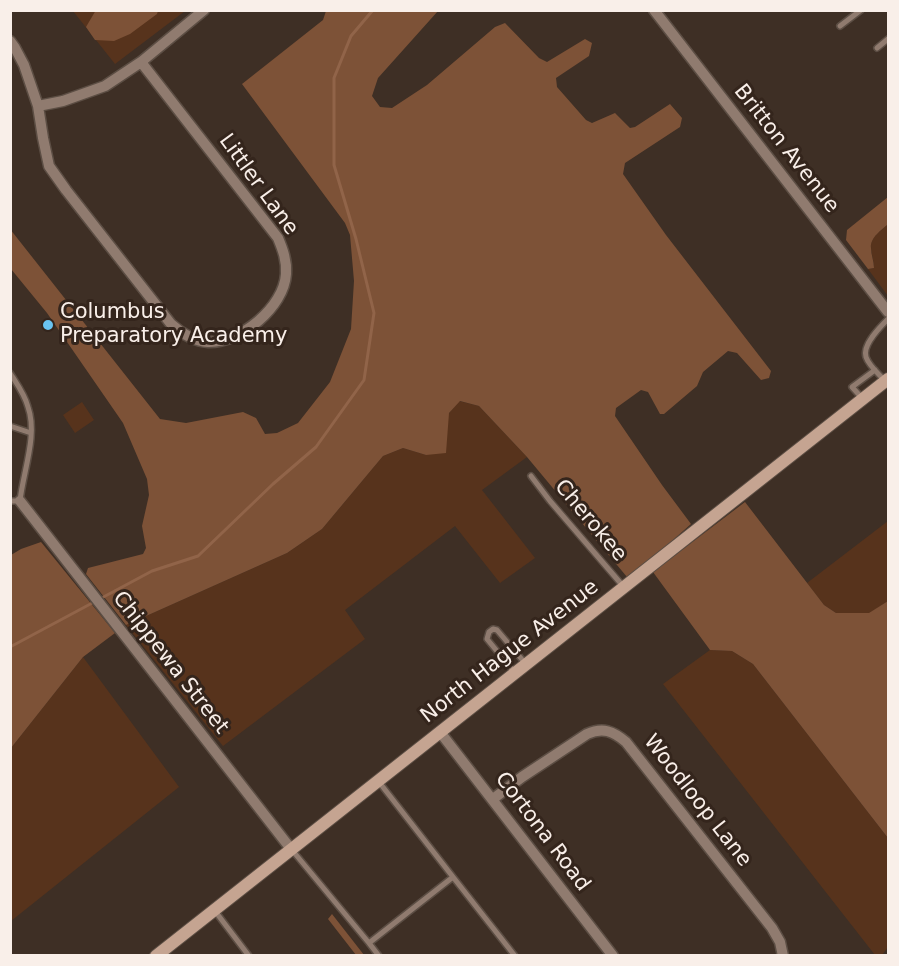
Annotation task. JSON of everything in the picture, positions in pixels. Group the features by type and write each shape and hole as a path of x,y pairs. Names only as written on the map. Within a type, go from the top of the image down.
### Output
{"main road":[{"name":"North Hague Avenue","path":"156,956 887,380"}],"street":[{"path":"10,41 24,65 38,106 63,101 105,86 141,62 204,10"},
{"name":"Britton Avenue","path":"654,10 888,312"},
{"name":"Littler Lane","path":"38,106 50,166 66,190 171,324 192,339 218,342 230,339 252,325 277,301 283,290 286,276 283,250 278,238 141,62"},
{"name":"Chippewa Street","path":"15,501 84,584 291,849"},
{"name":"Woodloop Lane","path":"493,799 587,734 605,729 612,732 626,742 772,928 780,942 783,956"},
{"name":"Cortona Road","path":"440,732 613,956"}],"lane":[{"path":"840,26 861,10"},
{"path":"877,48 888,39"},
{"path":"887,380 875,370 867,358 866,351 874,335 888,319"},
{"path":"862,399 852,387 875,370"},
{"path":"10,373 29,408 31,433 15,501"},
{"path":"11,426 31,433"},
{"name":"Cherokee","path":"531,476 624,587"},
{"path":"515,673 487,639 489,632 493,629 497,630 526,664"},
{"path":"378,781 515,956"},
{"path":"291,849 379,956"},
{"path":"369,943 453,877"},
{"path":"214,910 249,956"}],"shaded area":[{"path":"96,10 158,11 130,34 114,41 95,40 86,27"},
{"path":"73,11 185,11 115,64"},
{"path":"326,11 438,11 378,78 372,96 380,107 392,108 427,85 495,27 505,23 539,58 547,62 585,39 592,43 589,56 556,78 557,87 586,120 592,123 615,113 630,128 635,127 670,104 682,118 680,127 625,163 623,174 666,235 771,371 769,378 761,380 737,353 728,351 703,372 697,386 664,414 660,414 648,392 641,390 616,408 615,416 691,524 647,563 627,577 527,457 479,406 460,401 449,413 446,453 426,455 403,448 383,456 322,529 287,553 126,625 86,574 88,568 143,554 146,548 142,526 149,495 147,479 123,423 47,313 11,269 10,229 160,419 186,423 243,412 256,418 265,434 277,433 298,423 330,382 351,329 354,281 350,235 345,223 242,84 323,20"},
{"path":"888,197 888,224 872,240 874,268 868,269 846,240 847,230"},
{"path":"888,224 888,296 868,269 874,268 872,240"},
{"path":"459,401 479,406 527,457 482,490 535,558 500,583 455,526 345,610 365,639 223,746 126,625 287,553 322,529 383,456 403,448 426,455 449,413"},
{"path":"82,402 94,420 75,433 63,415"},
{"path":"745,502 824,605 836,613 869,613 888,601 888,838 753,664 732,651 710,650 653,572"},
{"path":"888,521 888,601 870,613 836,613 824,605 807,583"},
{"path":"41,542 115,633 83,657 11,748 11,555"},
{"path":"710,650 732,651 753,664 888,838 888,947 882,955 875,955 663,684"},
{"path":"83,657 179,787 11,921 11,748"},
{"path":"332,914 364,955 356,955 328,919"}],"waterway":[{"path":"10,647 152,571 198,556 273,484 316,447 364,380 374,313 356,239 334,165 334,78 351,36 373,10"}],"place":[{"name":"Columbus Preparatory Academy","path":"48,325"}]}
